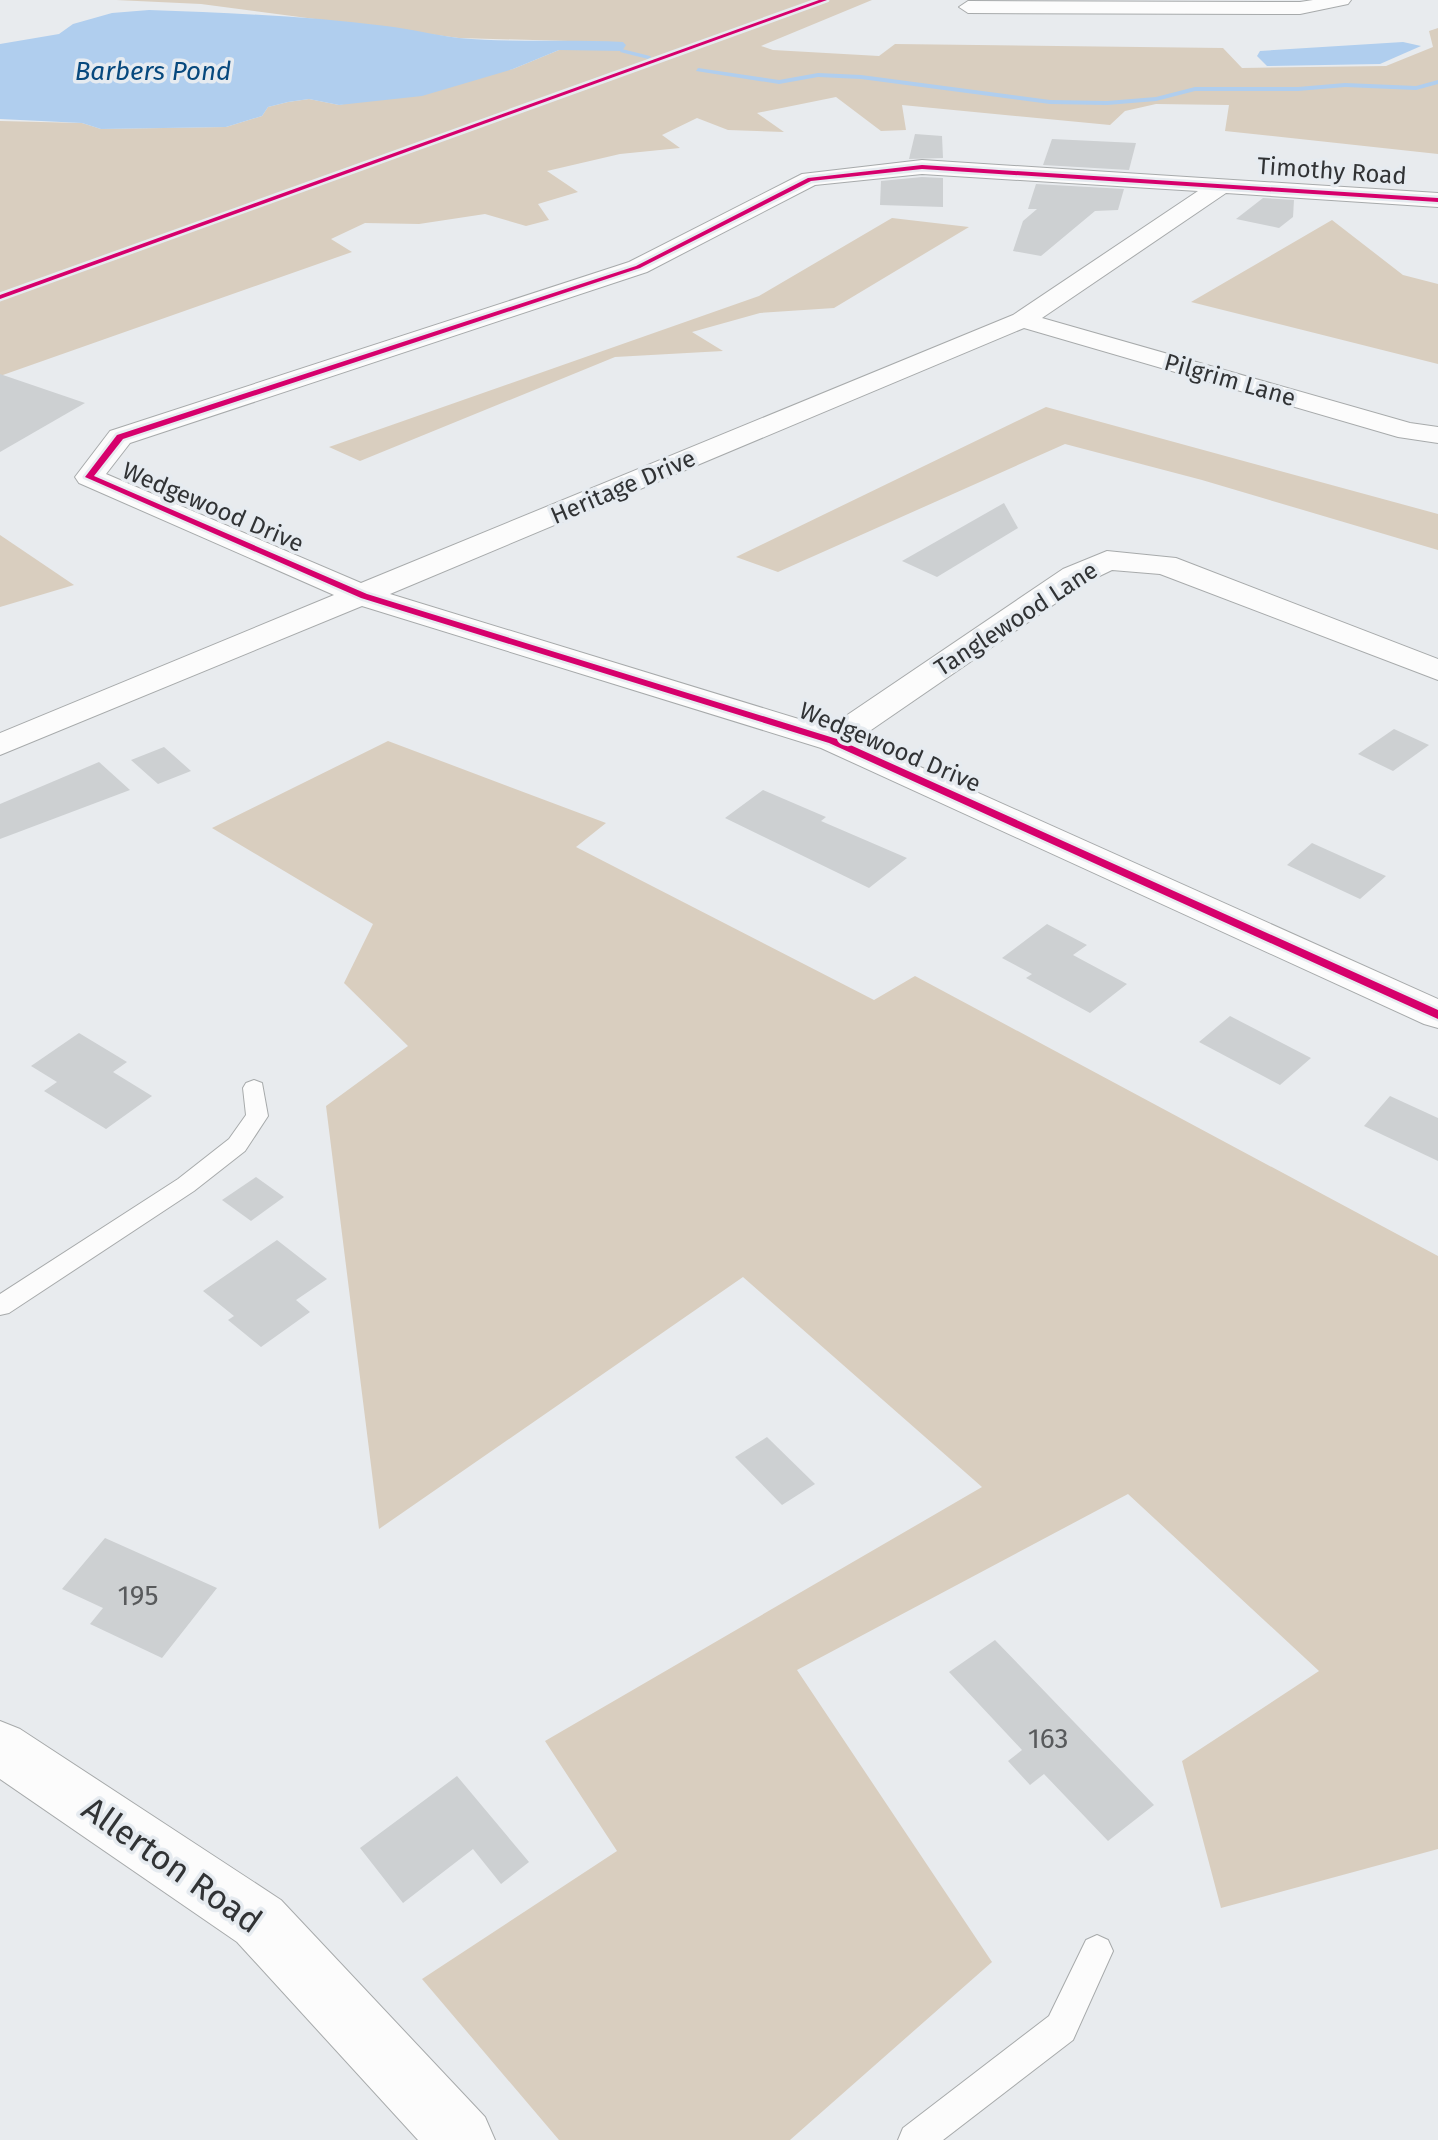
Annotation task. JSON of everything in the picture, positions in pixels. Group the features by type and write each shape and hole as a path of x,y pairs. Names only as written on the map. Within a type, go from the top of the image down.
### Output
{"street":[{"path":"968,7 1300,8 1342,0"},
{"name":"Wedgewood Drive","path":"1223,185 922,167 810,179 638,267 120,437 89,477 364,596 833,741 1438,1015"},
{"name":"Timothy Road","path":"1223,185 1438,200"},
{"name":"Heritage Drive","path":"0,745 1022,320 1223,185"},
{"name":"Pilgrim Lane","path":"1022,320 1408,431 1438,435"},
{"name":"Tanglewood Lane","path":"833,741 1074,576 1107,560 1165,565 1438,670"},
{"name":"Allerton Road","path":"0,1747 259,1921 462,2140"}],"lane":[{"path":"0,1306 186,1185 237,1145 257,1116 254,1088"},
{"path":"915,2140 1061,2028 1097,1951"}],"shaded area":[{"path":"116,0 872,0 761,46 773,50 879,56 895,44 1223,48 1242,68 1386,66 1433,47 1429,31 1438,28 1438,154 1225,131 1229,105 1156,104 1125,111 1110,125 902,105 906,130 881,131 836,97 757,113 784,132 728,130 697,118 662,135 680,148 620,154 547,171 578,192 538,204 549,220 526,226 485,214 419,224 365,223 331,239 352,252 0,376 0,121 82,123 101,129 226,127 262,116 268,107 288,102 309,99 339,105 513,69 559,50 583,50 602,42 459,38 201,4"},
{"path":"892,218 969,227 834,308 760,313 692,332 723,351 615,357 360,461 329,447 759,296"},
{"path":"1332,220 1403,275 1438,284 1438,364 1191,302"},
{"path":"1046,407 1438,514 1438,550 1202,480 1065,444 778,572 736,557"},
{"path":"0,535 74,585 0,607"},
{"path":"388,741 606,823 576,847 874,1000 915,976 1438,1256 1438,1849 1221,1908 1182,1761 1319,1671 1128,1494 797,1670 992,1962 790,2140 559,2140 422,1979 617,1851 545,1741 982,1487 743,1277 379,1529 326,1106 408,1046 344,983 373,924 212,828"}],"water":[{"name":"Barbers Pond","path":"149,10 327,20 459,38 623,42 626,45 622,51 559,50 513,69 422,96 339,105 309,99 288,102 268,107 262,116 226,127 101,129 82,123 0,119 0,44 59,34 73,24 112,13"},
{"path":"1403,42 1421,46 1380,64 1267,66 1257,56 1260,51"}],"building":[{"path":"915,134 942,136 943,158 909,159"},
{"path":"1052,139 1136,143 1129,170 1043,165"},
{"path":"943,178 943,207 880,205 881,181"},
{"path":"1036,184 1124,189 1118,210 1095,211 1041,256 1013,251 1023,221 1037,209 1028,209"},
{"path":"1263,198 1294,200 1293,217 1279,228 1236,219"},
{"path":"0,374 85,403 0,452"},
{"path":"1004,503 1018,528 937,577 902,561"},
{"path":"1394,729 1429,745 1393,771 1358,754"},
{"path":"164,747 191,771 158,784 131,760"},
{"path":"99,762 130,790 0,839 0,804"},
{"path":"763,790 826,817 821,821 907,858 869,888 725,818"},
{"path":"1312,843 1386,876 1360,899 1287,865"},
{"path":"1047,924 1087,945 1073,955 1127,984 1090,1013 1026,978 1032,974 1002,958"},
{"path":"1230,1016 1311,1058 1280,1085 1199,1042"},
{"path":"79,1033 127,1062 113,1072 152,1096 106,1129 44,1091 57,1082 31,1066"},
{"path":"1390,1096 1438,1118 1438,1161 1364,1126"},
{"path":"256,1177 284,1197 251,1221 222,1200"},
{"path":"277,1240 327,1279 296,1300 310,1312 261,1347 228,1320 234,1316 203,1291"},
{"path":"767,1437 815,1484 782,1505 735,1457"},
{"path":"105,1538 217,1588 162,1658 90,1624 103,1608 62,1589"},
{"path":"995,1640 1154,1805 1108,1841 1044,1774 1030,1785 1008,1761 1022,1750 949,1672"},
{"path":"457,1776 529,1862 501,1884 473,1849 403,1903 360,1848"}],"waterway":[{"path":"622,51 648,57"},
{"path":"698,70 779,82 818,75 861,77 1050,102 1107,103 1156,99 1195,89 1298,89 1345,85 1416,88 1438,82"}],"cycle path":[{"path":"0,297 824,0"},
{"path":"1438,200 922,167 810,179 638,267 120,437 89,477 364,596 833,741 1438,1015"}]}
